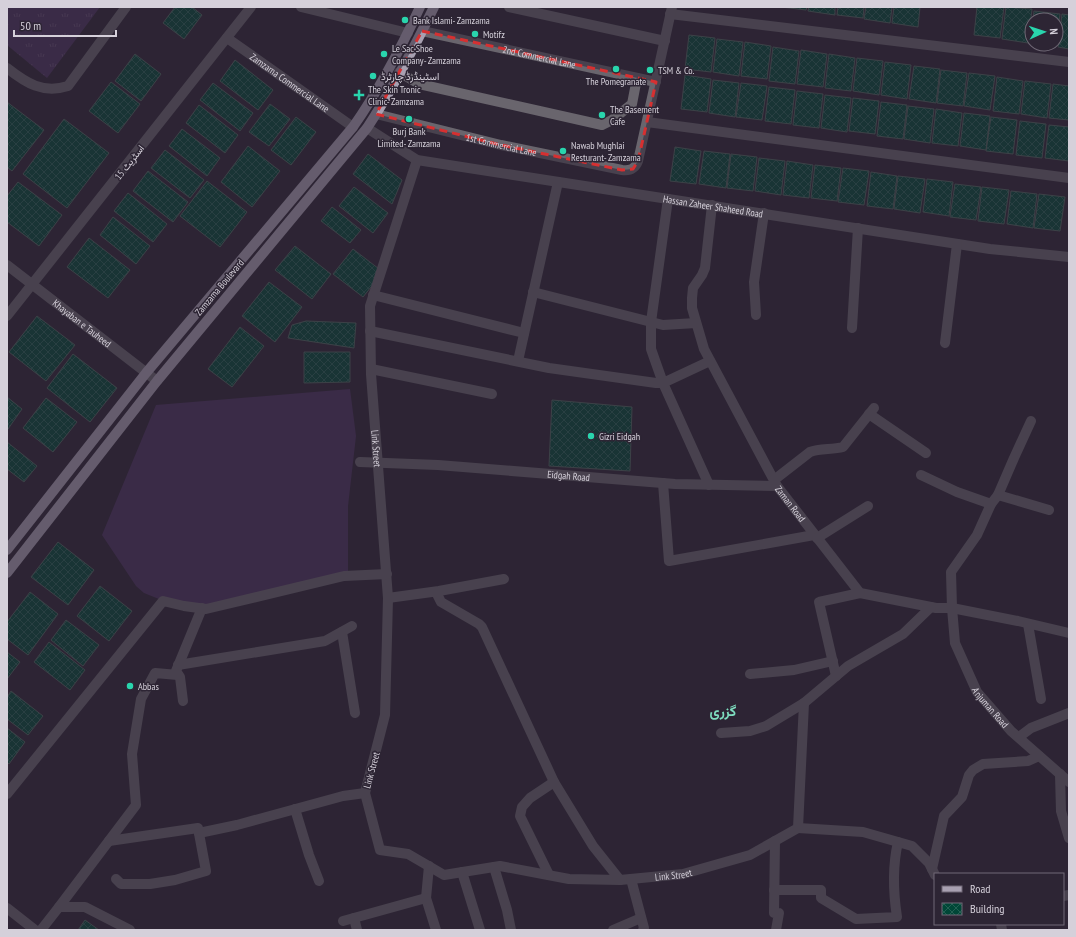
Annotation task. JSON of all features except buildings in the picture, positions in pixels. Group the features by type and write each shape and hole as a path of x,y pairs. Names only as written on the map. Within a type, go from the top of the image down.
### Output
{"main road":[{"name":"Zamzama Boulevard","path":"7,550 146,373 353,127 371,100 408,33 420,7"},
{"name":"Zamzama Boulevard","path":"7,573 157,381 367,128 434,7"}],"street":[{"path":"9,72 37,87 59,88 68,86 126,7"},
{"name":"اسٹریٹ 15","path":"7,316 251,7"},
{"path":"301,7 408,33"},
{"path":"508,7 665,41"},
{"path":"1069,62 671,10 647,122 1069,178"},
{"name":"2nd Commercial Lane","path":"422,31 656,82"},
{"name":"Zamzama Commercial Lane","path":"227,38 353,127"},
{"path":"399,72 419,84 602,125 612,120 632,104 637,78"},
{"name":"1st Commercial Lane","path":"376,114 501,146 628,171 637,165 647,122"},
{"name":"Hassan Zaheer Shaheed Road","path":"367,128 417,160 957,244 1069,257"},
{"name":"Link Street","path":"417,160 370,306 371,369 388,598 385,716 365,793 380,850 408,854 444,875 500,866 569,879 620,880 683,874 750,855 798,828"},
{"path":"518,361 558,182"},
{"path":"668,199 651,322 652,349 663,382 709,485"},
{"name":"Zaman Road","path":"712,205 704,268 702,275 693,288 692,298 692,308 704,349 776,483 860,593"},
{"path":"756,315 754,282 764,214"},
{"path":"852,328 858,228"},
{"path":"945,343 957,244"},
{"name":"Khayaban e Tauheed","path":"7,265 157,381"},
{"path":"533,292 663,325 696,323"},
{"path":"373,295 524,332"},
{"path":"370,331 549,368 656,383 663,382 710,360"},
{"path":"371,369 492,394"},
{"path":"776,483 810,452 843,447 872,411 926,453"},
{"name":"Anjuman Road","path":"1031,421 998,495 991,504 977,535 952,572 952,608 955,643 977,692 1019,737 1069,782"},
{"name":"Eidgah Road","path":"360,462 438,465 663,483 709,485 776,483"},
{"path":"921,475 957,492 991,504"},
{"path":"663,483 669,561 816,536 868,506"},
{"path":"998,495 1049,510"},
{"path":"7,794 163,601 206,609 344,576 386,574"},
{"path":"388,598 436,592 504,579"},
{"path":"436,592 442,602 482,627 554,782 593,846 620,880"},
{"path":"836,676 819,602 860,593 931,607 952,608 1069,633"},
{"path":"721,733 750,731 766,726 804,703 848,666 903,634 931,607"},
{"path":"183,701 178,670 202,608"},
{"path":"1028,624 1041,699"},
{"path":"42,930 136,805 132,754 141,699 155,673 178,670 325,641 352,626"},
{"path":"342,632 355,713"},
{"path":"750,674 794,670 833,661"},
{"path":"804,703 798,828 863,832 912,846 929,863 934,872"},
{"path":"1019,737 1031,728 1069,713"},
{"path":"934,872 944,816 962,797 969,774 983,764 1028,761 1039,756"},
{"path":"1060,774 1061,811 1069,838"},
{"path":"549,875 520,816 522,807 530,798 554,782"},
{"path":"199,833 343,796 365,793"},
{"path":"295,809 309,855 319,881"},
{"path":"109,841 198,828 206,871 175,880 150,884 121,884 116,879"},
{"path":"775,841 774,913 779,913 776,930"},
{"path":"774,890 821,890 821,898 856,920 897,917 893,888 894,859 898,842"},
{"path":"429,866 426,898 436,930"},
{"path":"494,867 507,910 511,930"},
{"path":"462,872 480,930"},
{"path":"631,879 644,928 643,930"},
{"path":"343,922 426,898"},
{"path":"59,907 85,907 130,930"},
{"path":"7,908 34,930"},
{"path":"354,918 357,930"},
{"path":"613,930 641,918"}],"highlighted area":[{"path":"422,31 656,82 638,161 633,169 622,170 501,145 376,114"}],"green space":[{"path":"7,7 100,7 47,78 7,45"},
{"path":"350,389 356,436 348,506 348,576 206,609 169,603 144,593 136,586 102,535 156,405"}],"place":[{"name":"Bank Islami- Zamzama","path":"405,20"},
{"name":"Motifz","path":"475,34"},
{"name":"Le Sac Shoe Company- Zamzama","path":"384,54"},
{"name":"The Pomegranate","path":"616,69"},
{"name":"TSM & Co.","path":"650,70"},
{"name":"اسٹینڈرڈ چارٹرڈ","path":"373,76"},
{"name":"The Skin Tronic Clinic- Zamzama","path":"359,95"},
{"name":"The Basement Cafe","path":"602,115"},
{"name":"Burj Bank Limited- Zamzama","path":"409,119"},
{"name":"Nawab Mughlai Resturant- Zamzama","path":"563,151"},
{"name":"Gizri Eidgah","path":"591,436"},
{"name":"Abbas","path":"130,686"}],"district":[{"name":"گزری","path":"723,711"}]}
